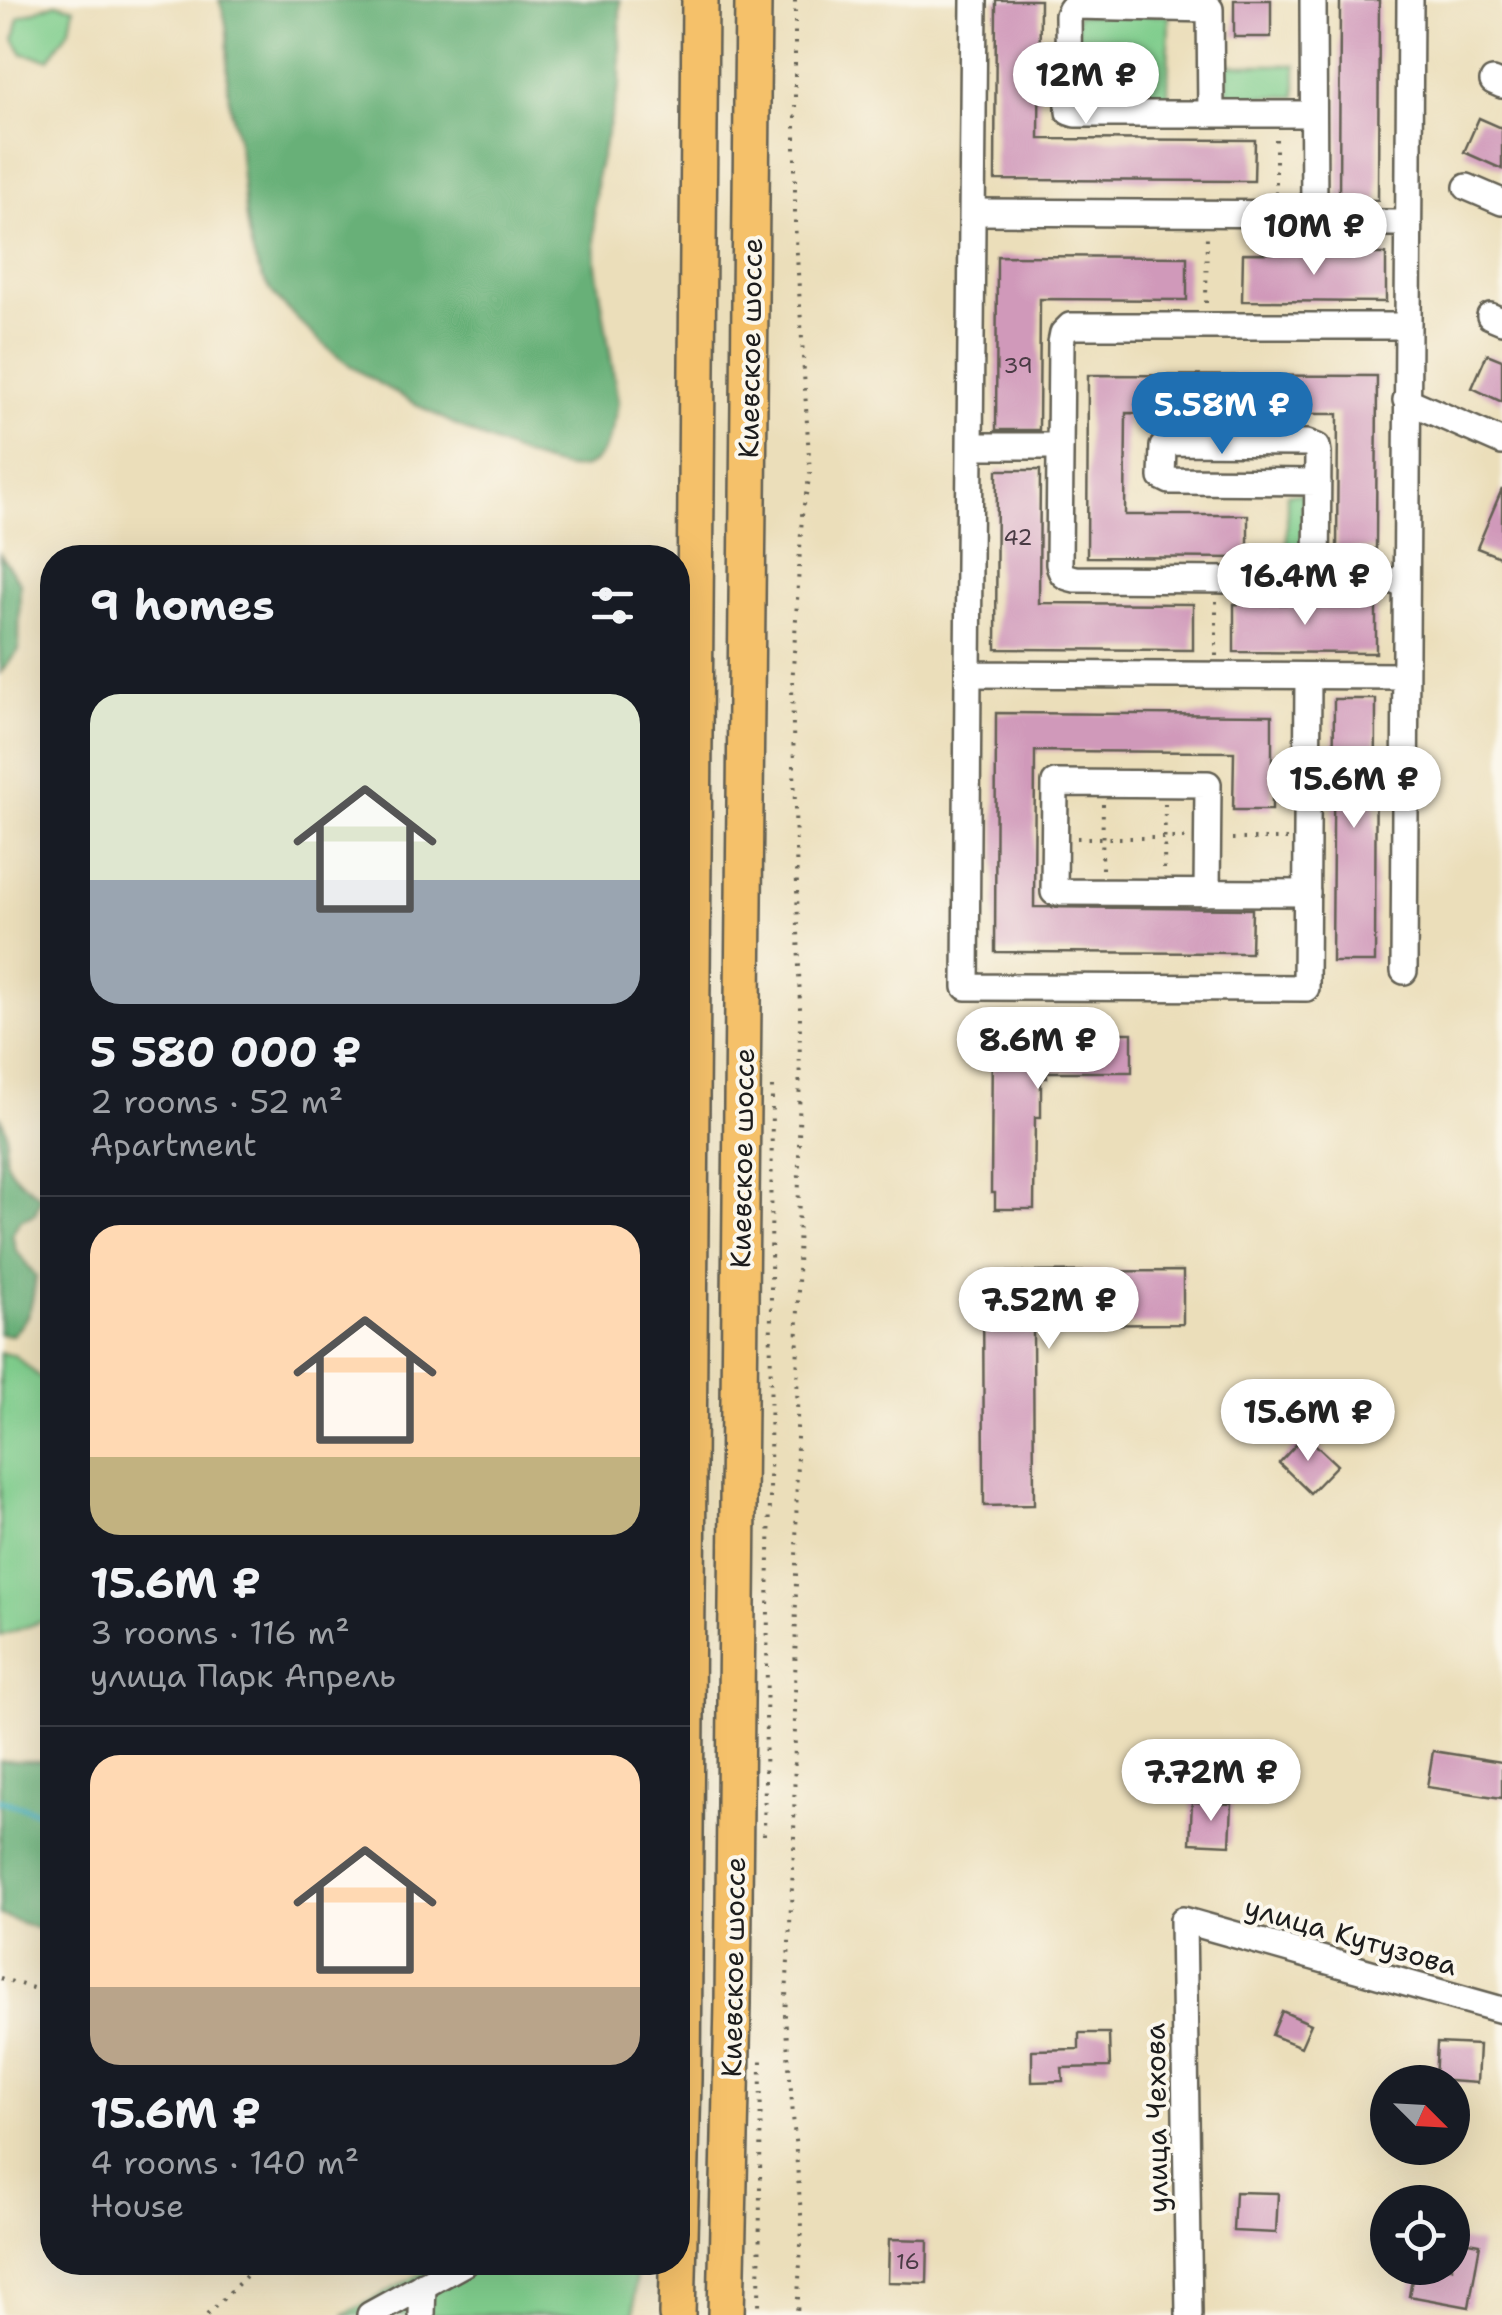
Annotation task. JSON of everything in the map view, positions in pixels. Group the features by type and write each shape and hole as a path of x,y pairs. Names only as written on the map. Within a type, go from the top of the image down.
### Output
{"highway":[{"name":"Киевское шоссе","path":"690,1032 700,0"},
{"name":"Киевское шоссе","path":"726,2315 734,1983 753,0"},
{"name":"Киевское шоссе","path":"677,2315 678,2275"}],"street":[{"path":"974,0 966,988 1306,988 1308,676"},
{"path":"1311,214 1313,0"},
{"path":"1404,972 1410,0"},
{"path":"1211,114 1210,10 1095,6 1070,9 1069,112 1211,114 1312,114"},
{"path":"1466,187 1502,202"},
{"path":"973,212 1276,213 1311,214 1320,223 1408,223"},
{"path":"1405,581 1066,578 1060,564 1060,446 1061,343 1070,326 1406,326"},
{"path":"1406,400 1502,442"},
{"path":"1317,580 1318,482 1317,447 1307,443 1171,442 1163,447 1162,476 1170,481 1318,482"},
{"path":"972,446 1060,446"},
{"path":"968,674 1405,676"},
{"path":"1208,893 1208,784 1054,784 1054,892 1164,892 1208,893 1307,893"},
{"name":"улица Кутузова","path":"1183,1920 1502,2010"},
{"name":"улица Чехова","path":"1183,1920 1189,2315"},
{"path":"370,2315 442,2275"},
{"path":"422,2315 423,2285"}],"path":[{"path":"795,0 794,222 810,474 802,515 792,686 800,1009 794,1850 784,2016 802,2228 797,2315"},
{"path":"1276,114 1276,213"},
{"path":"1206,325 1207,213"},
{"path":"1216,580 1216,675"},
{"path":"1102,892 1103,784"},
{"path":"1164,784 1164,892"},
{"path":"1054,838 1307,838"},
{"path":"0,1978 40,1990"},
{"path":"207,2315 247,2275"}],"green space":[{"path":"219,0 620,0 620,83 597,173 594,212 596,266 618,402 609,439 593,463 565,467 536,460 426,410 345,362 269,288 249,236 229,96 227,33"},
{"path":"56,3 74,8 70,28 49,59 23,54 14,39 19,17"},
{"path":"1076,15 1169,15 1168,99 1075,98"},
{"path":"1227,65 1296,65 1296,97 1227,96"},
{"path":"1287,494 1303,494 1302,566 1287,565"},
{"path":"0,554 20,583 19,650 0,673"},
{"path":"0,1115 6,1131 6,1161 40,1200 35,1214 20,1220 12,1234 16,1250 36,1276 30,1308 12,1335 0,1334"},
{"path":"0,1353 14,1355 40,1378 40,1622 0,1636"},
{"path":"0,1761 40,1761 40,1930 0,1915"},
{"path":"419,2275 636,2275 634,2315 343,2315"}],"building":[{"path":"996,0 1040,0 1039,139 1255,140 1254,181 995,180"},
{"path":"1234,0 1271,0 1271,37 1234,37"},
{"path":"1340,0 1379,0 1378,200 1339,199"},
{"path":"1479,118 1502,128 1502,169 1464,152"},
{"path":"1243,253 1386,254 1386,302 1242,301"},
{"path":"997,256 1187,257 1187,300 1040,299 1039,430 996,430"},
{"path":"1487,354 1502,360 1502,402 1472,388"},
{"path":"1088,375 1377,376 1376,549 1337,549 1338,414 1126,413 1125,515 1248,515 1248,558 1087,557"},
{"path":"997,470 1040,470 1039,603 1193,604 1193,650 996,649"},
{"path":"1502,489 1502,558 1477,548"},
{"path":"1234,604 1376,605 1376,653 1234,652"},
{"path":"1334,699 1376,699 1375,962 1332,962"},
{"path":"996,713 1272,715 1272,810 1233,810 1234,752 1035,751 1034,907 1252,909 1251,953 995,952"},
{"path":"1017,1023 1115,1026 1115,1033 1132,1033 1132,1072 1047,1072 1047,1078 1041,1078 1041,1117 1035,1117 1034,1209 995,1209 995,1193 991,1193 992,1029 1017,1028"},
{"path":"1183,1271 1183,1324 1033,1325 1034,1505 984,1506 983,1272"},
{"path":"1305,1435 1337,1465 1310,1493 1279,1463"},
{"path":"1433,1751 1502,1762 1502,1798 1427,1787"},
{"path":"1192,1802 1232,1804 1230,1845 1190,1843"},
{"path":"1282,2011 1311,2024 1301,2047 1272,2035"},
{"path":"1079,2033 1109,2033 1110,2067 1062,2068 1063,2081 1032,2082 1032,2050 1079,2049"},
{"path":"1437,2043 1479,2045 1477,2083 1470,2082 1470,2065 1436,2065"},
{"path":"1235,2192 1278,2193 1276,2233 1233,2231"},
{"path":"889,2239 928,2240 927,2283 888,2282"},
{"path":"1470,2242 1480,2244 1469,2307 1409,2296 1411,2285 1470,2285"}],"waterway":[{"path":"0,1800 40,1812"}]}
